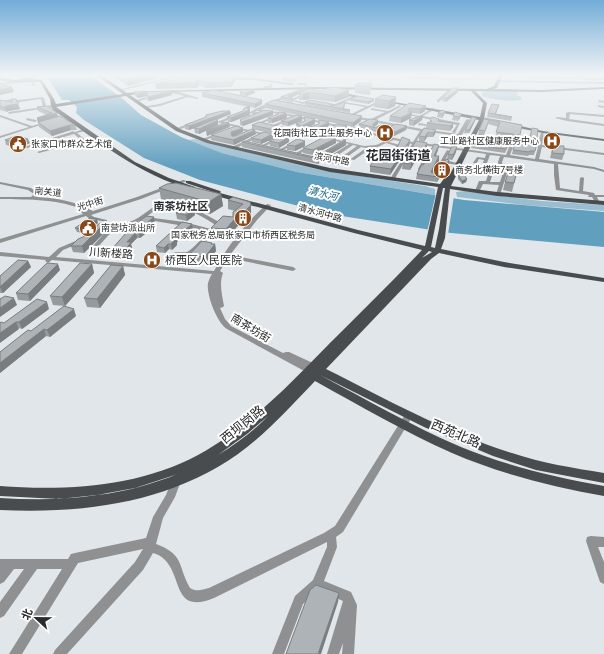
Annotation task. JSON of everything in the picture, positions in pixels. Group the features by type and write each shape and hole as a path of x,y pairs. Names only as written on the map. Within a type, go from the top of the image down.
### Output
{"main road":[{"name":"清水河中路","path":"57,106 55,109 66,118 133,163 180,182 269,207 409,243 433,245"},
{"path":"407,106 488,120"},
{"path":"433,245 445,189 485,106"},
{"name":"滨河中路","path":"146,107 186,134 233,147 318,167 445,189 599,201"},
{"name":"清水河中路","path":"66,118 136,160 180,182"},
{"path":"505,124 549,132 604,140 543,132 505,124"},
{"path":"433,245 445,189"},
{"path":"409,243 425,240 433,245 440,253 450,251 604,275"},
{"path":"409,243 417,251 417,260"},
{"path":"433,245 443,246 450,251 604,280"},
{"name":"西坝岗路","path":"0,491 27,494 62,495 105,490 176,475 213,464 267,424 313,371 417,260 433,245"},
{"name":"西坝岗路","path":"313,371 433,245"},
{"name":"西苑北路","path":"313,371 406,419 457,450 492,463 549,479 604,491"},
{"name":"西苑北路","path":"406,419 435,428 499,454 532,464 604,478"},
{"name":"西坝岗路","path":"0,504 42,506 90,503 134,494 176,475"}],"street":[{"path":"21,106 22,110"},
{"path":"0,116 22,110 54,106"},
{"path":"146,107 156,106"},
{"path":"252,117 256,110 265,106"},
{"path":"261,108 270,109 276,106"},
{"path":"309,106 317,107 321,106"},
{"path":"334,106 328,108 336,110 343,106"},
{"path":"353,106 368,107"},
{"path":"349,116 362,106"},
{"path":"349,116 371,106"},
{"path":"379,122 388,112 400,106"},
{"path":"599,106 604,107"},
{"path":"290,108 296,107"},
{"path":"397,112 406,107"},
{"path":"244,130 290,108 308,108"},
{"path":"372,109 388,112"},
{"path":"256,110 280,112 295,117 338,125 414,143 538,159 604,171"},
{"path":"404,124 432,110"},
{"path":"412,128 430,119 441,111"},
{"path":"230,112 243,113 252,117 280,112"},
{"path":"243,113 219,122 238,126 244,130 297,141 279,151"},
{"path":"567,120 568,113 604,116"},
{"path":"252,117 259,114 267,115"},
{"path":"343,115 422,131"},
{"path":"360,115 379,122"},
{"path":"585,115 586,122"},
{"path":"0,116 31,126"},
{"path":"410,116 459,124 455,130 475,127"},
{"path":"233,147 245,144 263,134 272,126 295,117"},
{"path":"365,130 390,118"},
{"path":"557,118 604,125"},
{"path":"1,136 31,126 37,122 51,119 37,122 27,119"},
{"path":"355,127 394,119"},
{"path":"392,179 422,131 428,125 430,119"},
{"path":"327,130 345,122"},
{"path":"442,131 449,122"},
{"path":"460,134 467,122 475,127"},
{"path":"178,129 196,123"},
{"path":"259,123 360,146 372,147"},
{"path":"230,130 246,124"},
{"path":"420,124 428,125"},
{"path":"275,136 298,125"},
{"path":"394,125 389,127 494,140"},
{"path":"218,128 224,126"},
{"path":"261,147 312,128"},
{"path":"26,147 72,132 84,130"},
{"path":"186,134 195,131"},
{"path":"200,138 211,131"},
{"path":"246,134 252,131"},
{"path":"72,132 87,143"},
{"path":"200,138 224,132"},
{"path":"385,136 393,132"},
{"path":"538,159 543,132"},
{"path":"315,136 321,133"},
{"path":"335,140 341,137"},
{"path":"319,141 325,138"},
{"path":"336,155 353,159 372,147 394,138"},
{"path":"39,152 62,147 75,142"},
{"path":"337,145 343,142"},
{"path":"348,142 372,147"},
{"path":"386,142 398,145 394,151"},
{"path":"509,142 517,143"},
{"path":"295,155 313,145 305,143"},
{"path":"245,144 267,148"},
{"path":"318,167 353,144"},
{"path":"524,144 604,154"},
{"path":"344,157 360,146"},
{"path":"365,153 372,147"},
{"path":"508,156 511,147"},
{"path":"419,166 421,157 426,158 430,149"},
{"path":"273,150 301,156"},
{"path":"434,176 448,151"},
{"path":"483,168 489,153"},
{"path":"314,159 319,155"},
{"path":"498,193 506,178 503,175 500,162 502,155"},
{"path":"307,157 344,165"},
{"path":"475,163 478,158 490,163 488,182"},
{"path":"503,175 522,174 530,159"},
{"path":"442,162 457,164"},
{"path":"556,162 558,189 592,194 599,201"},
{"path":"580,192 582,166"},
{"path":"503,175 520,178"},
{"name":"光中街","path":"0,240 143,196 180,182"},
{"path":"478,191 480,182 502,185"},
{"path":"0,183 29,190 37,194 30,199"},
{"path":"563,194 599,201"},
{"path":"599,201 604,196"},
{"name":"南关道","path":"0,198 60,200 88,212 92,218 105,221"},
{"path":"92,232 103,226 131,224 157,206 174,205 199,213 217,223 216,226 191,252 185,254 174,254"},
{"name":"南茶坊街","path":"269,207 257,216 242,235 211,288 222,321 241,336 313,371"},
{"path":"141,217 184,224 211,231"},
{"path":"94,248 115,225"},
{"path":"49,260 61,248 73,245 81,240"},
{"name":"川新楼路","path":"0,256 218,274"},
{"path":"230,256 293,269"},
{"path":"15,654 75,558 150,544 168,555 176,565 186,592 191,596 199,597 210,594 330,535 339,529 406,419"},
{"path":"59,654 139,566 147,554 158,517 176,475"},
{"path":"278,654 300,600 317,584 332,547 330,535"},
{"path":"604,542 591,542 604,578"},
{"path":"0,578 5,564 72,564"},
{"path":"0,612 34,564"},
{"path":"317,584 347,596 351,605 348,654"},
{"path":"333,654 349,601"}],"shaded area":[{"path":"195,139 316,169 425,186 435,189 435,195 297,172 222,153 188,140"},
{"path":"465,191 541,201 604,205 604,211 524,205 457,197 456,192"}],"water":[{"name":"清水河","path":"75,106 130,106 141,115 181,137 222,153 297,172 464,200 604,212 604,247 451,233 329,214 200,180 144,158 84,120 76,113 77,107"}],"pier":[{"path":"436,193 454,196 448,234 427,232"}],"building":[{"path":"47,106 57,113 37,118 52,113 37,107"},
{"path":"250,106 247,108 249,110 231,118 227,117 243,111 244,108"},
{"path":"272,106 304,106 362,116 353,123"},
{"path":"324,106 344,106 343,109"},
{"path":"405,106 426,106 420,109 409,108 409,112 412,112 401,118 390,116"},
{"path":"491,106 499,106 495,114 512,117 488,113"},
{"path":"264,110 273,111 242,122 240,120"},
{"path":"442,110 445,111 443,114 438,113"},
{"path":"222,111 230,111 189,126 185,125 206,117 206,115"},
{"path":"279,112 286,113 272,119 268,118 278,114"},
{"path":"455,112 461,114 459,117 453,116"},
{"path":"296,115 302,116 288,122 281,121"},
{"path":"423,115 414,121 409,120"},
{"path":"60,116 75,125 50,131 38,122"},
{"path":"304,117 315,119 302,126 296,124 305,121"},
{"path":"432,117 439,119 438,121 453,123 451,126 427,123 432,121 430,119"},
{"path":"472,117 476,118 469,130 465,130"},
{"path":"485,118 522,125 520,135 496,132 500,122"},
{"path":"216,119 218,120 199,129 194,128"},
{"path":"370,119 378,120 373,124 374,127 359,124"},
{"path":"484,119 489,120 485,131 479,130"},
{"path":"319,120 329,122 315,129 310,127 319,124"},
{"path":"226,122 229,123 206,131"},
{"path":"259,122 291,129 283,132 252,125"},
{"path":"337,124 347,126 334,133 324,130"},
{"path":"396,124 407,126 395,132 375,128 381,125 381,128 384,129"},
{"path":"236,126 243,128 231,132 232,136 252,129 255,130 233,140 211,135"},
{"path":"351,127 358,129 342,135 350,130"},
{"path":"424,128 436,130 433,133 428,132 425,137 419,136"},
{"path":"532,128 538,129 537,138 530,137"},
{"path":"264,132 272,134 261,140 251,138"},
{"path":"16,136 28,139 17,143 5,140"},
{"path":"281,136 289,137 279,143 269,141"},
{"path":"326,136 336,138 313,150 303,148"},
{"path":"476,136 537,144 535,151 529,152 513,150 515,143 513,141 509,143 506,149 472,145"},
{"path":"402,137 410,140 391,169 370,166 377,156 391,158 395,155"},
{"path":"297,139 305,141 295,146 287,145"},
{"path":"344,140 346,140 322,153"},
{"path":"244,141 319,158 242,142"},
{"path":"416,141 427,143 422,153 417,153 411,164 403,163"},
{"path":"434,144 439,145 434,156 439,156 431,172 438,172 446,159 449,160 444,172 441,171 438,177 417,174 421,166 424,164"},
{"path":"452,146 457,147 453,155 448,154"},
{"path":"553,146 564,146 564,154 552,153"},
{"path":"509,170 517,171 514,183 505,182"},
{"path":"458,175 464,175 467,179 462,181"},
{"path":"176,183 221,194 209,202 159,188 167,184"},
{"path":"233,197 250,202 251,205 242,214 239,214 226,229 211,228 223,216 233,217 233,212 243,204 228,200"},
{"path":"186,206 194,209 186,215 176,213"},
{"path":"146,216 154,217 141,228 144,228 139,233 136,232 127,242 131,242 126,249 122,249 120,251 111,250 126,233"},
{"path":"90,218 97,219 83,229 75,228"},
{"path":"182,222 192,224 185,230 183,229 173,239 176,239 171,244 168,244 164,248 156,246"},
{"path":"100,223 105,223 82,246 71,246 78,239 83,237"},
{"path":"202,241 215,244 205,257 189,255"},
{"path":"18,260 28,261 0,287 0,276"},
{"path":"47,263 58,264 28,294 16,293"},
{"path":"80,263 92,264 62,297 50,296"},
{"path":"111,265 123,266 97,299 84,298"},
{"path":"5,296 14,298 0,308 0,299"},
{"path":"37,299 47,302 19,322 16,322 0,333 1,322 4,323"},
{"path":"64,306 74,309 47,330 44,329 0,363 0,352 28,330 31,331"},
{"path":"316,585 339,593 318,654 286,654 310,590"}],"place":[{"name":"花园街社区卫生服务中心","path":"385,133"},
{"name":"工业路社区健康服务中心","path":"552,141"},
{"name":"张家口市群众艺术馆","path":"18,144"},
{"name":"商务北横街7号楼","path":"442,170"},
{"name":"国家税务总局张家口市桥西区税务局","path":"243,218"},
{"name":"南营坊派出所","path":"88,228"},
{"name":"桥西区人民医院","path":"152,260"}],"district":[{"name":"花园街街道","path":"398,155"},
{"name":"南茶坊社区","path":"181,206"}]}
